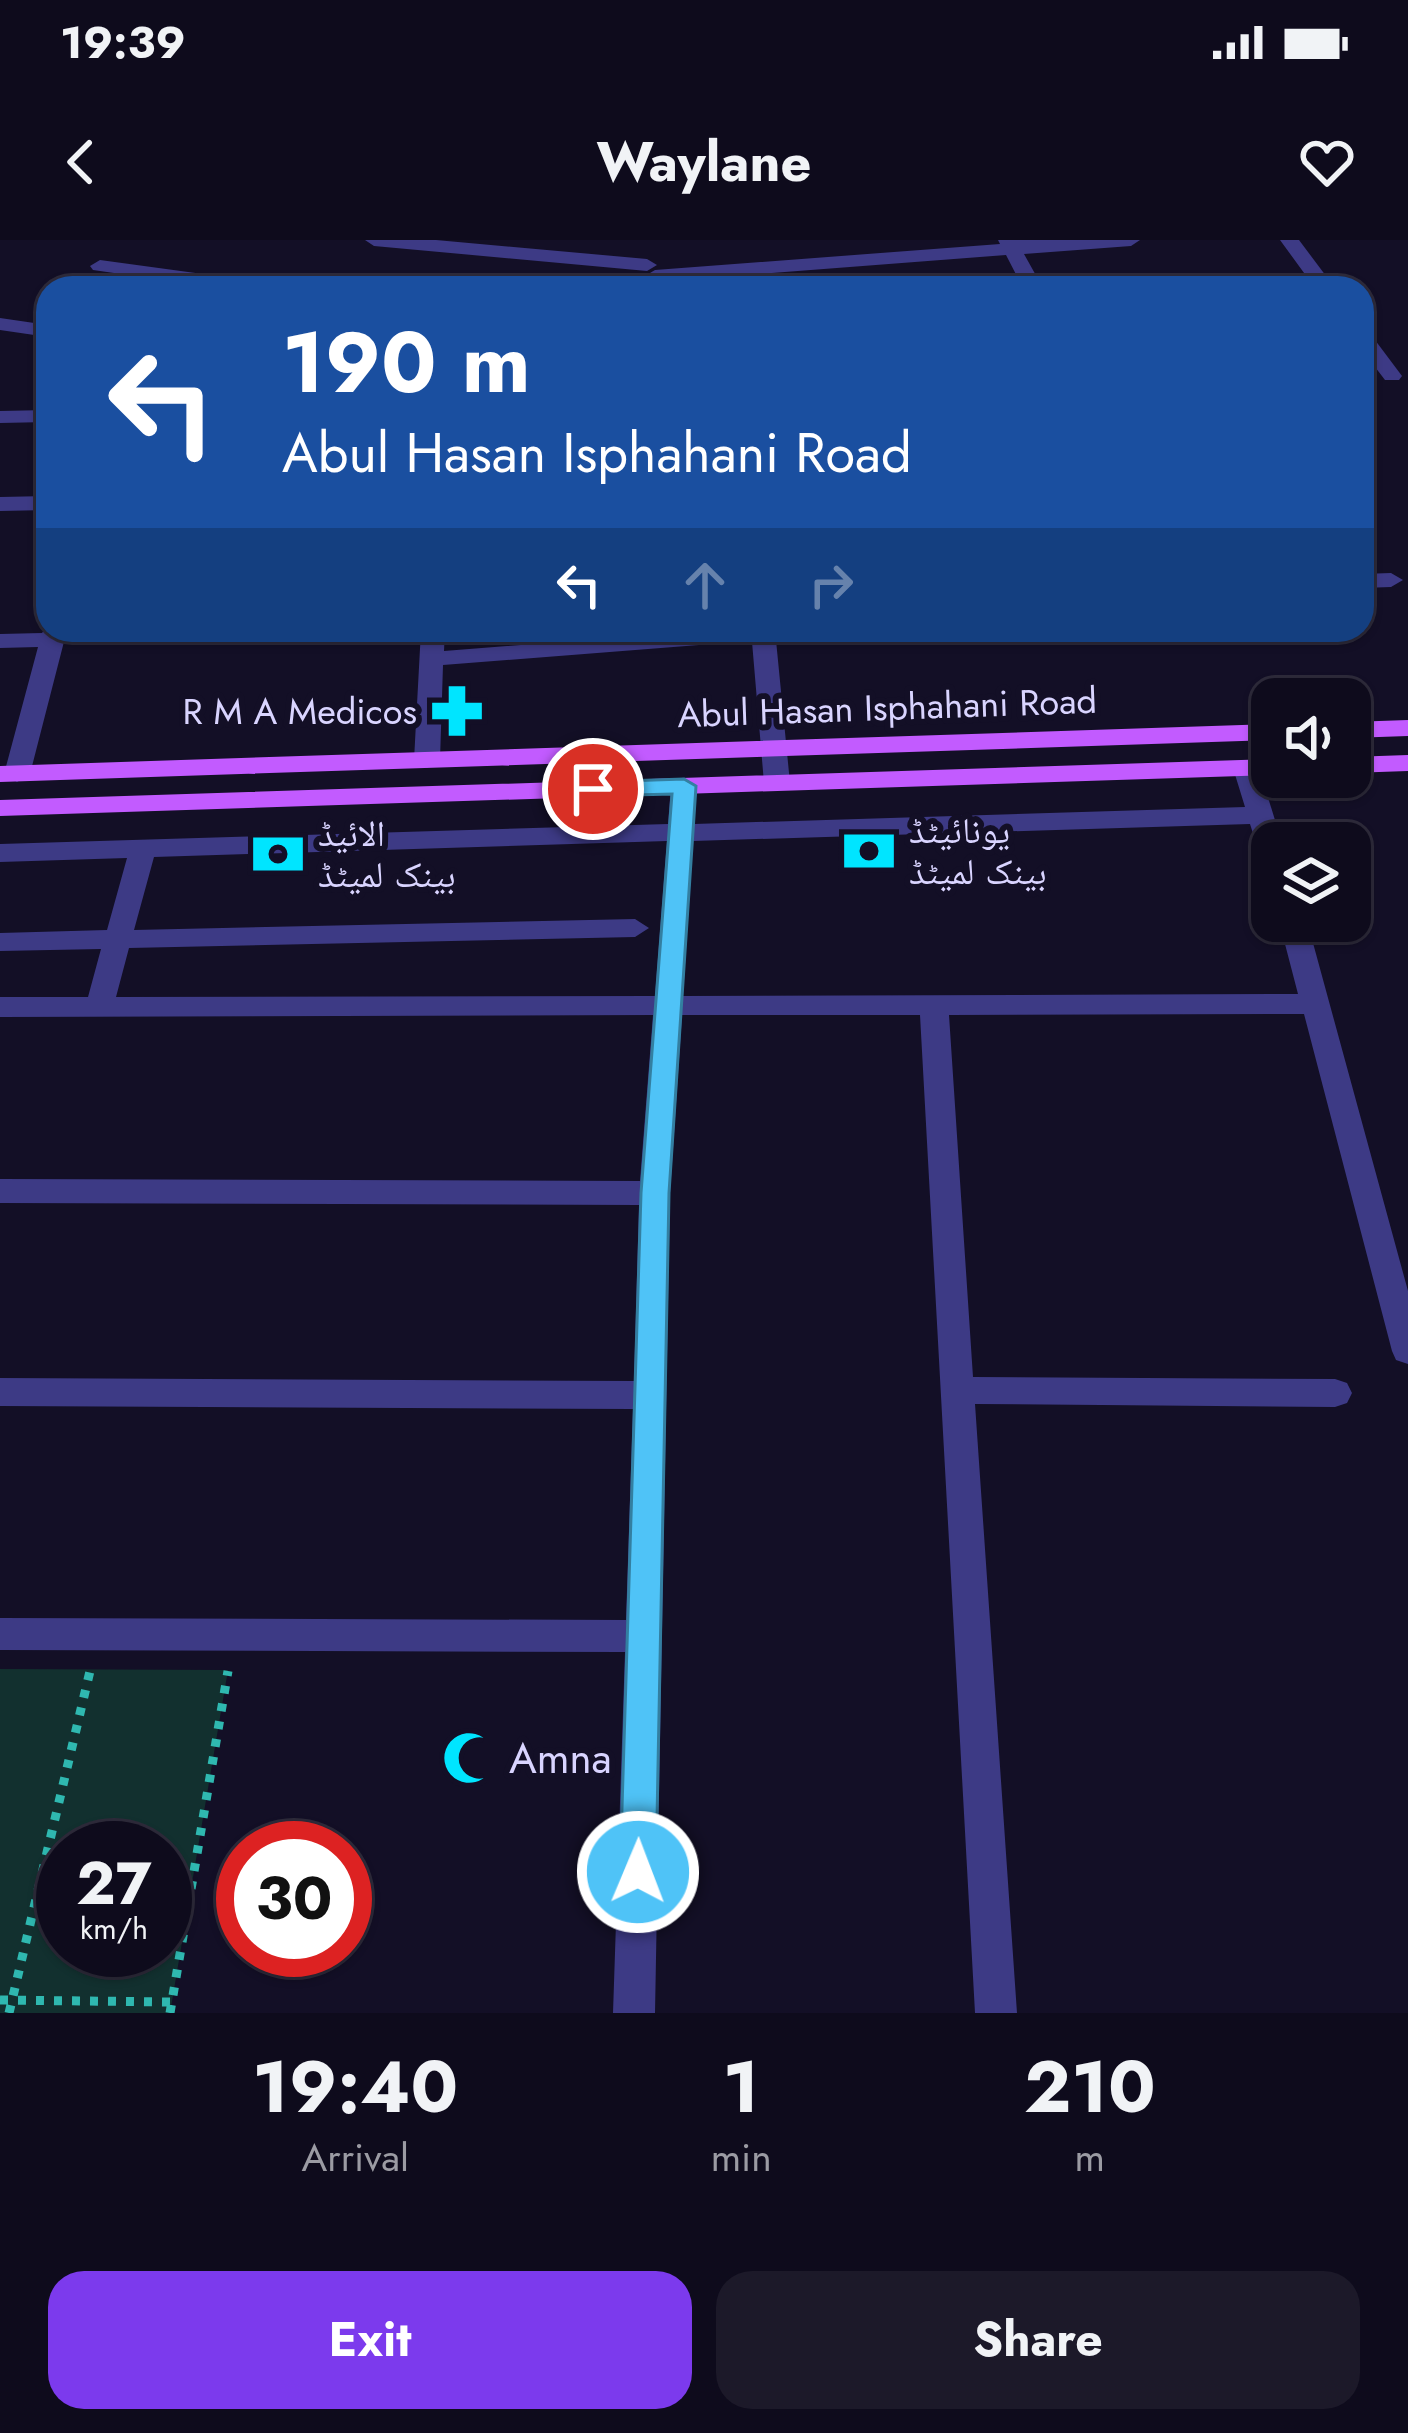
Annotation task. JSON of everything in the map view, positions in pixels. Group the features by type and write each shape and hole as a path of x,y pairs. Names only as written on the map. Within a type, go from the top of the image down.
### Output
{"main road":[{"path":"1371,729 1408,728"},
{"name":"Abul Hasan Isphahani Road","path":"8,774 1251,733"},
{"path":"1371,764 1408,763"},
{"name":"Abul Hasan Isphahani Road","path":"0,808 1251,768"}],"street":[{"path":"374,240 646,276"},
{"path":"641,240 654,276"},
{"path":"665,276 1130,240"},
{"path":"1289,240 1316,276"},
{"path":"1010,246 1026,276"},
{"path":"100,266 173,276"},
{"path":"0,324 36,329"},
{"path":"1374,349 1400,376"},
{"path":"0,417 36,416"},
{"path":"0,505 36,504"},
{"path":"1374,581 1391,580"},
{"path":"0,640 36,637"},
{"path":"8,774 52,642"},
{"path":"427,760 433,642"},
{"path":"432,659 648,642"},
{"path":"765,642 777,783"},
{"path":"634,2013 655,1193 684,786"},
{"path":"1260,798 1263,822"},
{"path":"0,853 1261,815"},
{"path":"99,1007 143,848"},
{"path":"0,942 635,928"},
{"path":"1299,942 1408,1352"},
{"path":"0,1007 1318,1004"},
{"path":"934,1007 996,2013"},
{"path":"0,1191 655,1193"},
{"path":"957,1390 1335,1394"},
{"path":"0,1392 650,1395"},
{"path":"0,1634 644,1636"}],"path":[{"path":"9,2013 90,1669 113,1669"},
{"path":"0,2000 171,2007 228,1670 205,1670"}],"green space":[{"path":"0,1669 228,1670 192,1883 192,1821 36,1821 36,1977 176,1977 170,2013 0,2013"}],"place":[{"name":"R M A Medicos","path":"457,711"},
{"name":"یونائیٹڈ بینک لمیٹڈ","path":"869,851"},
{"name":"الائیڈ بینک لمیٹڈ","path":"278,854"},
{"name":"Amna","path":"469,1758"}],"route":[{"path":"593,789 684,786 655,1193 638,1872"}]}
